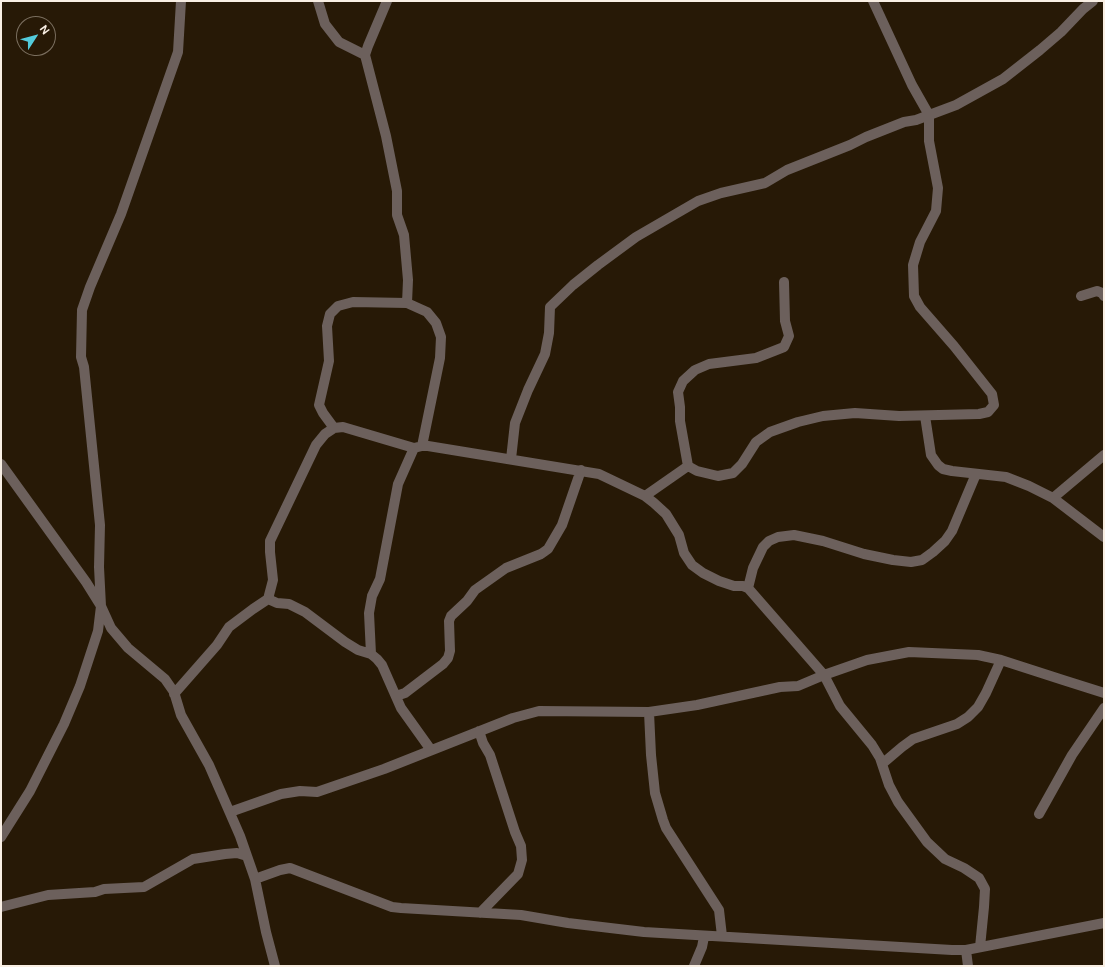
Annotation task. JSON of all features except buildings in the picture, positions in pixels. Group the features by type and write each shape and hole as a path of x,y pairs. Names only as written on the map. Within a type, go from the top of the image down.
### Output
{"street":[{"path":"1,837 30,791 64,724 80,686 98,631 102,606 99,567 100,525 84,366 81,357 82,310 90,287 121,214 178,52 181,1"},
{"path":"318,1 325,24 339,42 365,55"},
{"path":"387,1 365,55 386,136 397,191 397,215 404,235 408,280 407,304"},
{"path":"688,466 698,471 718,476 733,473 742,464 756,442 770,432 798,422 823,416 855,413 899,416 978,414 988,412 994,405 992,394 954,346 920,307 914,296 913,265 920,242 936,211 938,188 929,141 929,115 912,85 873,1"},
{"path":"511,459 514,423 545,354 549,333 550,307 573,285 636,237 698,201 721,193 765,182 787,170 850,145 866,137 904,122 916,120 956,105 1003,79 1061,32 1083,8 1093,1"},
{"path":"688,466 680,420 678,392 682,381 695,370 709,364 756,358 784,347 789,336 785,321 784,282"},
{"path":"1081,296 1097,291 1102,293 1104,296"},
{"path":"334,428 319,405 329,361 327,326 330,314 338,306 353,302 407,304 427,312 436,323 441,337 440,358 418,447 398,484 380,580 372,596 369,613 371,654"},
{"path":"924,416 931,455 943,469 976,474 1006,476 1053,498 1072,511 1104,537"},
{"path":"174,694 217,645 229,627 252,609 268,599 273,580 270,541 316,445 325,434 334,428 343,428 418,447 511,459 599,474 645,496 666,514 679,535 684,553 692,564 703,573 719,581 748,588 824,675 840,706 872,745 882,764 889,785 898,802 927,842 945,859 964,868 979,878 985,889 980,946"},
{"path":"1053,498 1104,455"},
{"path":"1,464 86,582 102,606 111,628 128,648 165,679 174,694 181,715 209,765 230,812 247,856 255,879 275,966"},
{"path":"645,496 688,466"},
{"path":"396,696 405,693 443,664 448,658 450,651 449,621 451,616 467,601 475,590 506,568 541,554 548,549 562,525 581,470"},
{"path":"748,588 753,568 763,547 769,541 778,537 794,535 824,541 864,554 893,560 911,562 922,560 941,545 952,531 976,474"},
{"path":"268,599 277,603 289,604 304,612 345,642 358,650 371,654 382,665 401,708 431,750"},
{"path":"230,812 281,794 300,791 317,792 384,769 513,718 539,711 649,712 697,705 780,687 798,686 867,660 909,652 978,655 1001,660 1104,693"},
{"path":"882,764 913,740 957,724 968,717 978,707 1001,660"},
{"path":"1039,814 1072,755 1104,708"},
{"path":"649,712 655,793 663,820 666,828 719,910 722,936"},
{"path":"480,731 483,742 490,755 521,846 522,860 518,874 480,913"},
{"path":"1,907 48,895 95,892 104,889 144,887 193,859 237,853 247,856"},
{"path":"255,879 290,868 392,907 521,915 568,923 644,932 966,950 980,946 1104,923"},
{"path":"694,966 702,947 704,936"},
{"path":"966,950 968,966"}]}
